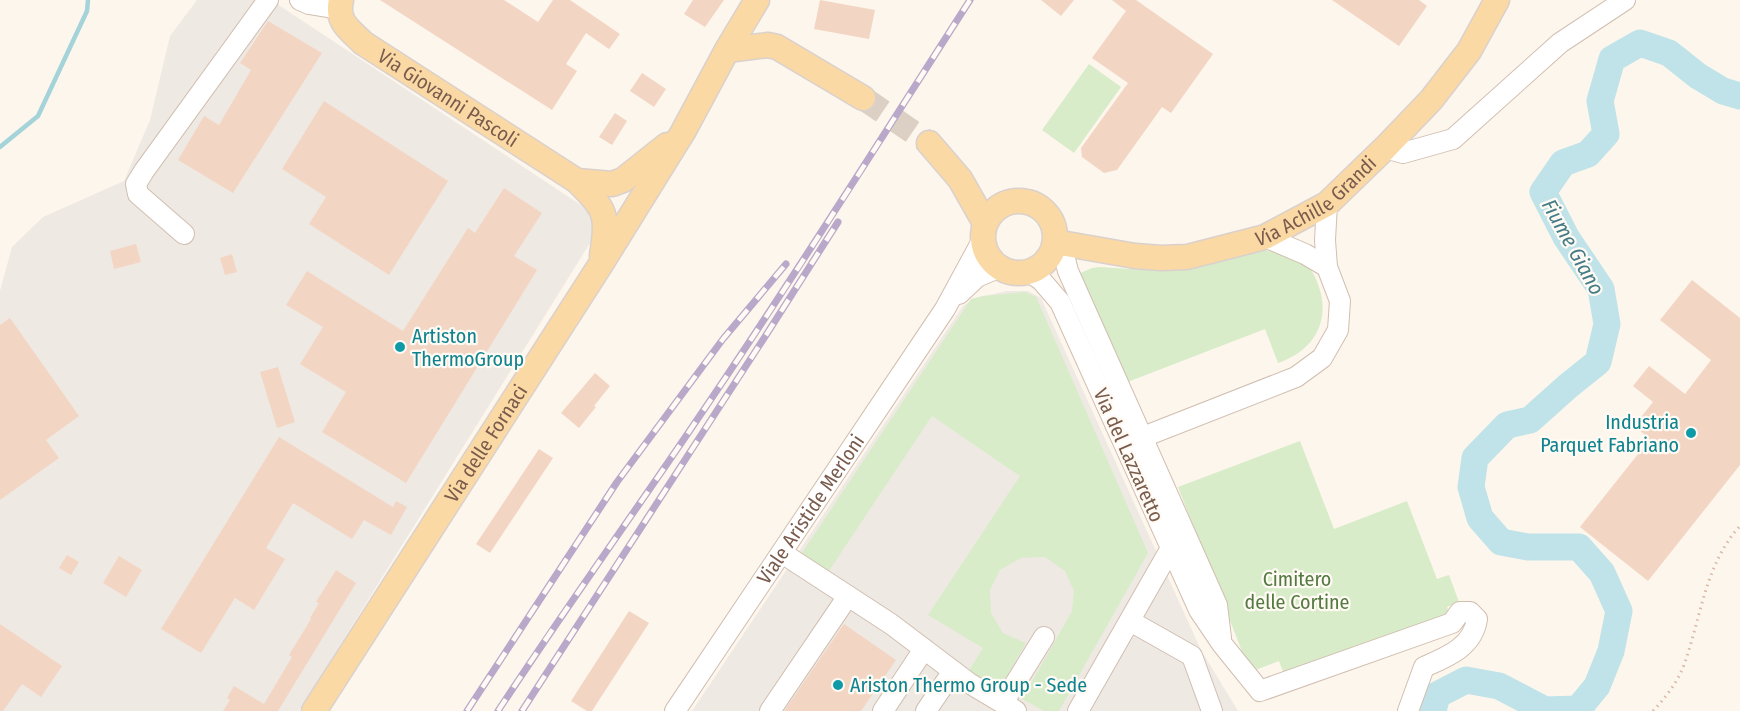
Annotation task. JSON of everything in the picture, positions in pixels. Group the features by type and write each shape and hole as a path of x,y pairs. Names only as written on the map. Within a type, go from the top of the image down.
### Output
{"main road":[{"path":"727,50 757,0"},
{"name":"Via Achille Grandi","path":"1058,243 1135,256 1187,257 1265,237 1328,204 1431,100 1469,51 1497,0 1511,0"},
{"name":"Via Giovanni Pascoli","path":"340,4 341,21 363,43 577,181 598,202 604,215 606,229 601,264"},
{"path":"727,50 768,45 777,47 863,98"},
{"name":"Via delle Fornaci","path":"314,711 601,264 683,132 727,50"},
{"name":"Via Giovanni Pascoli","path":"577,181 612,184 623,180 683,132"},
{"path":"929,142 960,179 984,231 985,251 992,262 1011,272 1029,272 1047,261 1058,243"},
{"name":"Viale Aristide Merloni","path":"984,231 991,214 999,206 1021,201 1041,208 1049,216 1058,243"}],"street":[{"path":"184,234 138,194 136,184 268,0"},
{"path":"300,0 309,4 340,4"},
{"path":"1385,148 1403,153 1453,139 1560,43 1625,0"},
{"name":"Via del Lazzaretto","path":"1143,437 1296,376 1322,358 1338,330 1340,301 1327,267 1325,240 1328,204"},
{"name":"Viale Aristide Merloni","path":"675,711 945,309 984,231"},
{"path":"1265,237 1305,254 1327,267"},
{"name":"Via del Lazzaretto","path":"1058,243 1068,271 1217,605 1222,644"},
{"name":"Viale Aristide Merloni","path":"945,309 977,277 1000,267"},
{"name":"Via del Lazzaretto","path":"1029,272 1041,280 1060,302 1199,610 1222,644 1260,691 1452,622 1460,612 1470,612 1477,619 1476,630 1464,645 1424,667 1408,711"},
{"path":"1078,711 1171,548"},
{"path":"782,553 891,624 969,684 1009,707 1044,637"},
{"path":"770,711 848,596"},
{"path":"1130,621 1192,656 1212,711"},
{"path":"1192,656 1222,644"},
{"path":"883,711 924,649"},
{"path":"926,711 952,671"}],"path":[{"path":"1653,711 1672,689 1683,666 1721,549 1740,526"}],"shaded area":[{"path":"197,0 271,0 590,211 594,222 590,243 299,711 0,711 0,291 12,247 43,217 124,181 150,120 170,36"},
{"path":"1007,291 1028,291 1041,298 1201,650 1238,711 692,711 963,306 975,298"}],"green space":[{"path":"1089,64 1121,87 1074,153 1042,130"},
{"path":"1260,250 1274,252 1302,262 1315,277 1322,300 1322,313 1316,334 1309,344 1300,352 1278,363 1265,329 1125,383 1078,274 1099,267 1147,270 1197,268"},
{"path":"1025,292 1036,297 1148,553 1059,711 1044,711 1022,699 1072,611 1074,591 1065,571 1045,557 1021,558 1000,570 990,590 991,613 1003,633 1026,643 999,689 968,672 983,648 928,615 1020,476 932,416 827,574 800,556 971,299"},
{"name":"Cimitero delle Cortine","path":"1300,441 1334,529 1407,501 1437,579 1449,575 1459,602 1447,607 1450,616 1286,679 1279,661 1250,672 1178,487"}],"building":[{"path":"380,0 504,0 538,22 553,0 570,0 620,34 609,49 586,33 566,64 577,71 552,110"},
{"path":"693,0 724,0 705,27 684,14"},
{"path":"820,0 875,10 869,39 814,29"},
{"path":"1041,0 1074,0 1061,16"},
{"path":"1112,0 1136,0 1213,54 1171,113 1162,107 1117,170 1104,173 1082,157 1081,148 1128,83 1092,58 1126,11"},
{"path":"1332,0 1419,0 1427,6 1399,46"},
{"path":"268,21 322,53 233,193 178,160 204,116 219,125 251,70 240,63"},
{"path":"642,73 666,89 654,107 630,91"},
{"path":"324,101 448,181 389,275 309,224 326,197 282,169"},
{"path":"615,113 627,121 612,145 599,137"},
{"name":"Artiston ThermoGroup","path":"504,188 542,213 514,256 537,270 406,483 322,432 346,392 300,364 323,327 286,305 307,271 403,331 468,228 475,233"},
{"path":"136,244 141,262 114,269 110,251"},
{"path":"232,254 237,272 225,275 220,258"},
{"name":"Industria Parquet Fabriano","path":"1692,280 1740,318 1740,465 1648,581 1580,527 1650,439 1634,426 1653,402 1633,386 1649,366 1685,394 1711,360 1660,320"},
{"path":"10,318 79,416 46,440 59,458 0,500 0,325"},
{"path":"278,367 295,422 277,428 260,372"},
{"path":"595,373 610,386 579,428 561,413"},
{"path":"279,437 393,507 396,501 407,507 391,535 364,520 352,539 293,503 266,548 285,559 254,610 235,598 201,653 161,629"},
{"path":"539,449 553,458 490,553 476,544"},
{"path":"67,555 79,562 71,575 59,568"},
{"path":"119,556 142,570 126,597 103,583"},
{"path":"336,570 356,583 278,711 223,711 230,700 227,698 234,686 264,704 292,657 289,655 311,619 319,603 316,602"},
{"path":"629,611 649,623 592,711 587,711 571,701"},
{"path":"0,624 62,666 41,697 22,684 3,711 0,711"},
{"name":"Ariston Thermo Group - Sede","path":"844,624 896,660 861,711 784,711"}],"waterway":[{"path":"0,147 38,116 87,11 88,0"},
{"name":"Fiume Giano","path":"1433,711 1437,695 1466,680 1499,686 1545,710 1578,709 1597,686 1611,651 1619,611 1602,573 1579,547 1528,547 1501,542 1480,518 1471,487 1475,458 1507,425 1530,420 1598,362 1607,324 1601,289 1566,237 1543,192 1563,163 1588,154 1606,134 1600,101 1612,59 1640,43 1669,53 1698,76 1723,91 1740,96"}],"tunnel":[{"path":"863,98 929,143"}],"railway":[{"path":"498,711 737,360 970,0"},
{"path":"522,711 838,222"},
{"path":"467,711 617,482 723,339 786,264"}],"place":[{"name":"Artiston ThermoGroup","path":"400,347"},
{"name":"Industria Parquet Fabriano","path":"1691,433"},
{"name":"Ariston Thermo Group - Sede","path":"838,685"}]}
